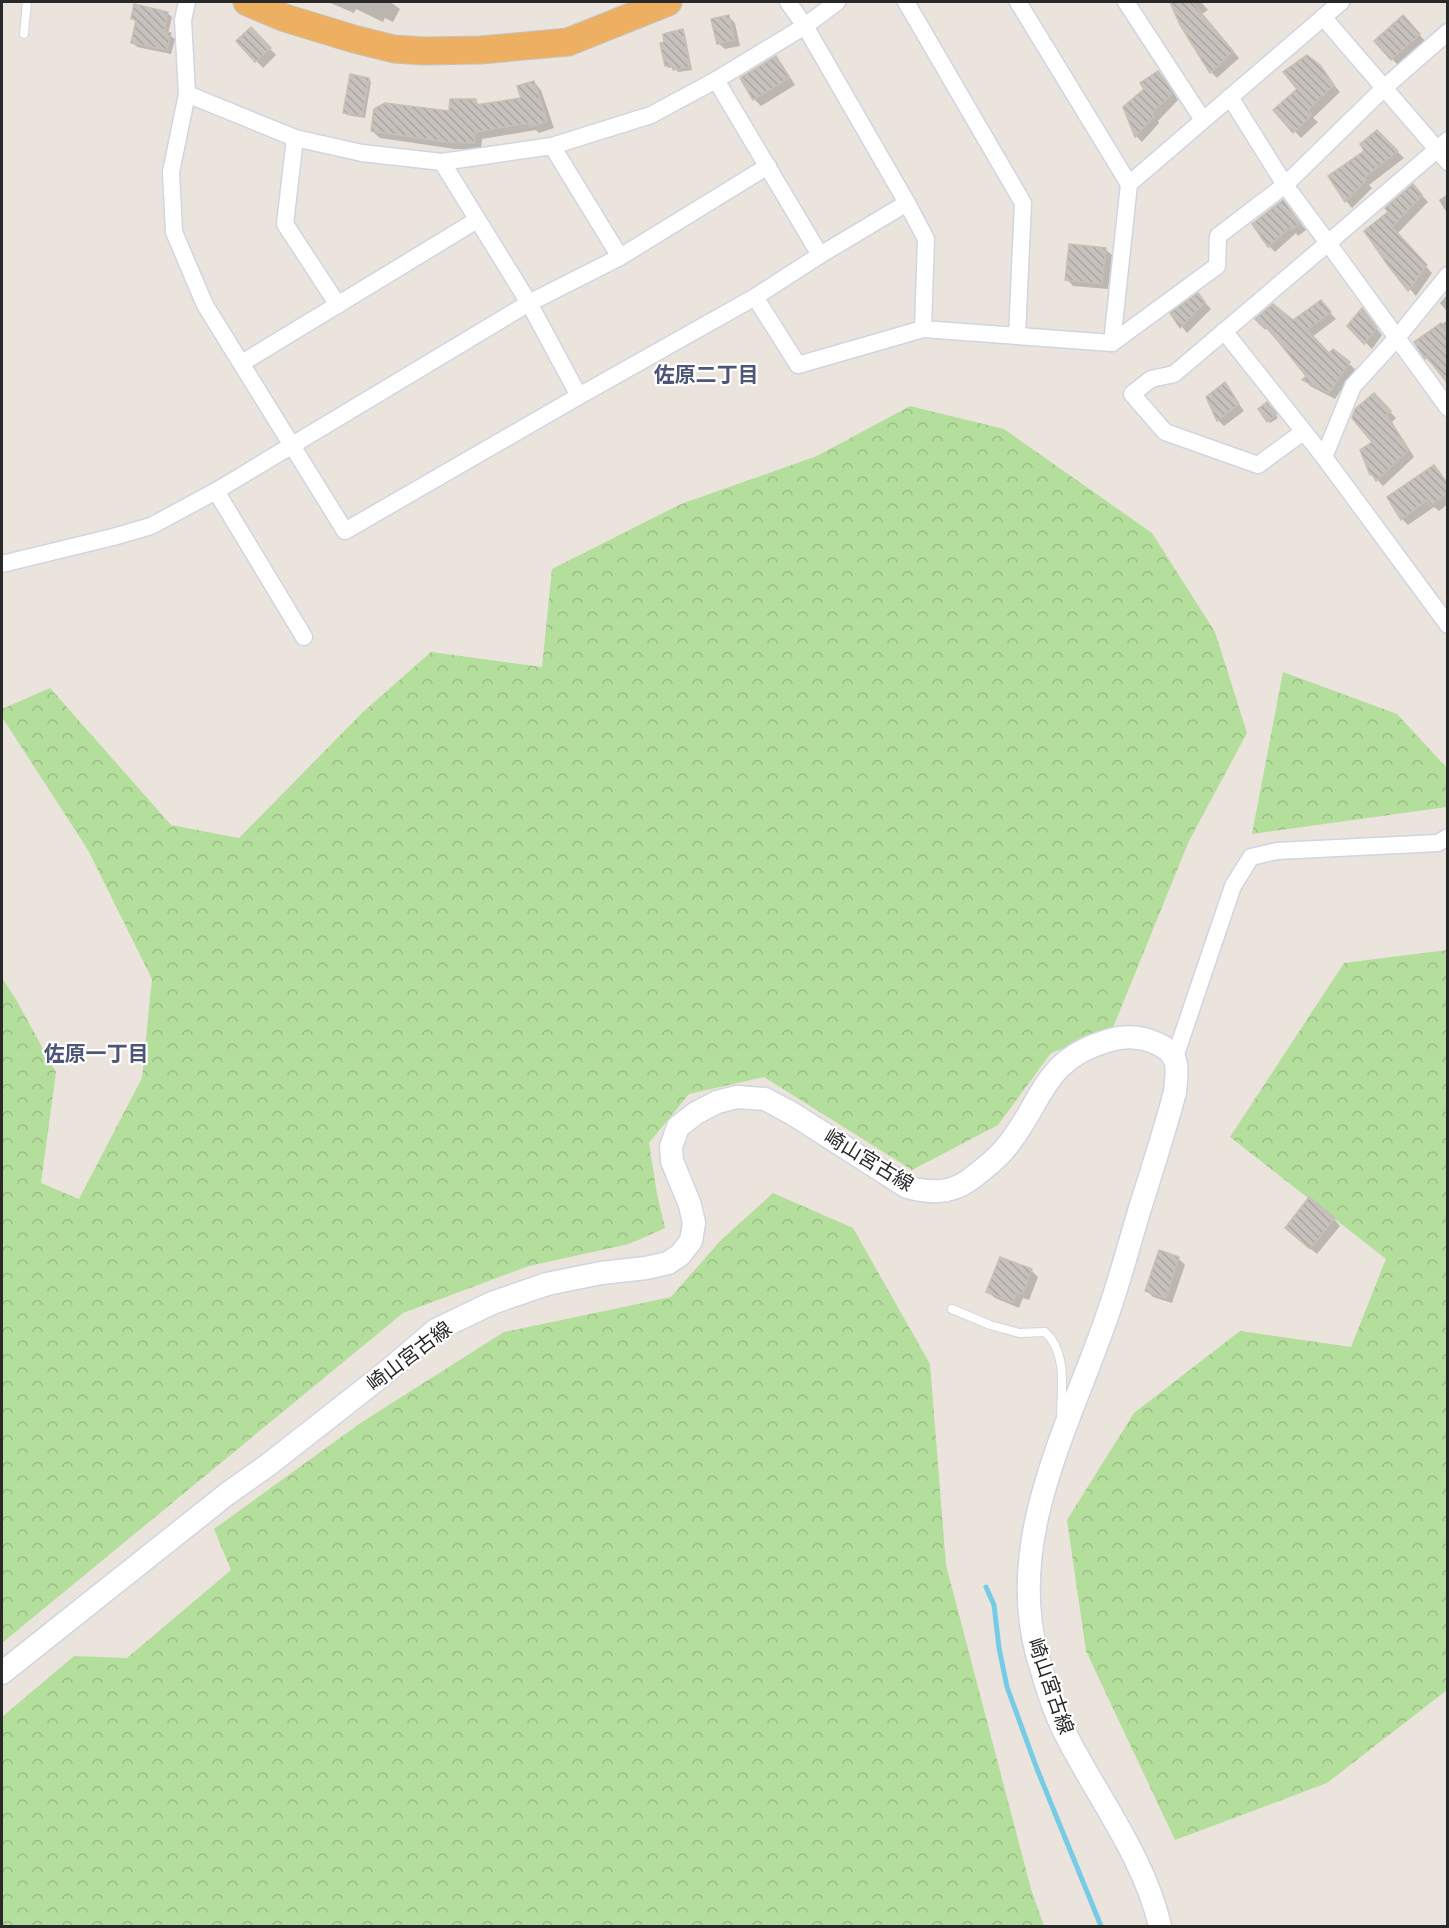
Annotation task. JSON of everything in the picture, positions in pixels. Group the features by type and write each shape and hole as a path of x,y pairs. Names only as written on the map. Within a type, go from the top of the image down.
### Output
{"highway":[{"path":"247,2 289,10 354,39 394,49 481,50 568,42 668,2"}],"main road":[{"name":"崎山宮古線","path":"2,1673 227,1494 268,1466 436,1330 492,1303 547,1284 602,1273 646,1268 668,1263 680,1255 691,1240 694,1223 690,1205 672,1161 671,1147 678,1127 696,1113 717,1102 737,1096 765,1099 793,1114 907,1187 921,1191 940,1192 957,1188 1004,1150 1049,1078 1066,1061 1089,1046 1119,1037 1139,1037 1170,1050 1175,1056 1176,1092 1105,1322 1059,1439 1031,1546 1029,1564 1032,1631 1048,1690 1065,1734 1126,1841 1142,1876 1160,1926"}],"street":[{"path":"187,2 183,20 187,94 171,172 174,232 206,305 345,531 755,297 907,203"},
{"path":"788,2 805,26 926,240 923,329"},
{"path":"187,94 295,138 362,153 442,162 552,146 651,115 716,80 805,26 837,2"},
{"path":"906,2 1023,203 1017,336"},
{"path":"1018,2 1129,184 1112,343"},
{"path":"1126,2 1203,120"},
{"path":"1129,184 1341,2"},
{"path":"1304,432 1258,465 1165,432 1132,394 1151,379 1174,375 1328,243 1444,150 1384,88 1323,17"},
{"path":"755,297 798,365 923,329 1112,343 1217,266 1218,236 1285,185 1384,88 1448,32"},
{"path":"716,80 820,255"},
{"path":"1230,97 1285,185 1448,408"},
{"path":"295,138 285,224 338,306"},
{"path":"552,146 620,257"},
{"path":"442,162 529,303 579,396"},
{"path":"2,564 151,526 216,491 529,303 620,257 768,166"},
{"path":"242,363 477,220"},
{"path":"1324,457 1353,386 1396,339 1448,275"},
{"path":"1224,331 1324,457 1445,617"},
{"path":"216,491 304,637"},
{"path":"1175,1056 1233,886 1251,857 1277,851 1438,843 1448,837"}],"lane":[{"path":"24,34 27,2"},
{"path":"952,1310 990,1325 1019,1333 1044,1332 1054,1340 1063,1371 1059,1439"}],"green space":[{"path":"910,406 1004,429 1152,533 1215,632 1247,733 1189,841 1112,1030 1051,1053 998,1125 912,1170 764,1077 689,1094 649,1143 665,1228 629,1244 529,1266 403,1313 2,1643 2,978 56,1072 41,1183 79,1199 142,1078 152,979 88,850 2,717 2,709 50,688 171,825 239,838 363,712 431,652 542,667 552,569 681,504 817,456"},
{"path":"1283,672 1397,714 1447,768 1447,807 1252,834"},
{"path":"1447,950 1447,1690 1327,1783 1175,1840 1086,1651 1067,1520 1134,1413 1240,1331 1351,1347 1386,1259 1230,1137 1344,963"},
{"path":"773,1193 853,1228 930,1364 946,1565 1031,1889 1044,1926 2,1926 2,1717 74,1656 127,1658 231,1570 214,1529 362,1422 504,1332 671,1297 721,1240"}],"building":[{"path":"1170,2 1192,2 1233,51 1210,73 1180,25"},
{"path":"134,4 168,12 164,32 171,33 167,50 131,43 136,20 131,19"},
{"path":"729,15 734,40 717,44 711,19"},
{"path":"1403,15 1420,34 1391,60 1374,41"},
{"path":"251,27 271,48 255,62 236,41"},
{"path":"683,29 690,67 673,70 672,65 665,66 660,43 664,42 663,34"},
{"path":"1307,55 1320,65 1334,85 1308,110 1312,115 1293,133 1273,110 1297,89 1283,72"},
{"path":"776,56 789,78 753,100 740,78"},
{"path":"1158,71 1173,93 1152,113 1154,116 1135,137 1123,107 1144,89 1140,83"},
{"path":"350,74 369,78 362,116 343,113"},
{"path":"534,81 547,121 530,127 529,123 475,132 474,143 446,142 371,131 374,109 385,103 449,111 450,99 476,99 476,105 521,98 517,86"},
{"path":"1377,130 1398,151 1364,178 1366,180 1345,202 1328,176 1364,151 1360,144"},
{"path":"1413,184 1422,195 1392,227 1427,265 1408,291 1364,231 1388,212 1385,208"},
{"path":"1283,200 1300,223 1291,230 1289,228 1268,247 1252,224"},
{"path":"1069,244 1106,248 1102,284 1065,280"},
{"path":"1198,293 1205,302 1180,328 1170,313"},
{"path":"1321,300 1331,312 1307,330 1329,353 1333,349 1350,362 1329,393 1302,380 1306,376 1267,327 1265,329 1255,319 1273,304 1293,320"},
{"path":"1362,308 1377,328 1364,344 1347,326"},
{"path":"1441,323 1448,332 1448,384 1427,357 1425,359 1414,342"},
{"path":"1225,382 1239,404 1217,421 1206,397"},
{"path":"1374,393 1391,411 1386,415 1409,450 1376,481 1372,474 1370,475 1360,450 1372,442 1352,418 1355,409"},
{"path":"1267,402 1277,414 1267,422 1258,409"},
{"path":"1434,465 1448,484 1448,492 1431,506 1427,500 1401,520 1387,497"},
{"path":"1309,1197 1335,1218 1310,1249 1285,1228"},
{"path":"1159,1250 1179,1257 1166,1298 1145,1291"},
{"path":"1000,1257 1032,1269 1023,1294 1017,1292 1013,1302 986,1292"}],"waterway":[{"path":"986,1587 994,1605 1007,1687 1037,1769 1101,1926"}],"district":[{"name":"佐原二丁目","path":"706,375"},
{"name":"佐原一丁目","path":"96,1054"}]}
